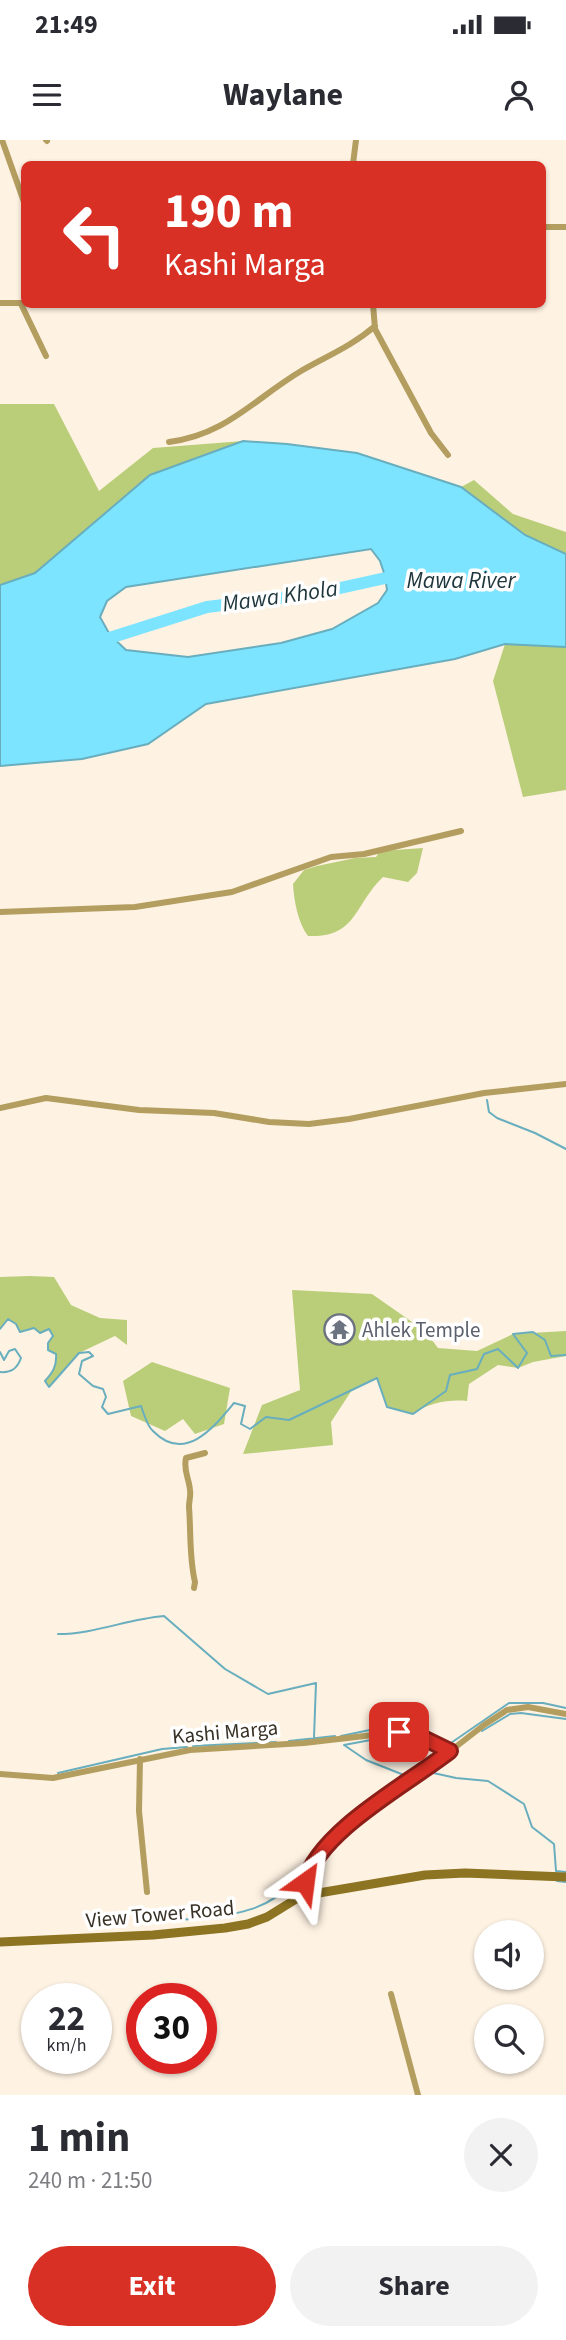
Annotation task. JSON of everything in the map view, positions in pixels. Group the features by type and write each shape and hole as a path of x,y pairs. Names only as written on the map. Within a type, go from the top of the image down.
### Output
{"street":[{"path":"2,140 21,194"},
{"path":"353,161 356,140"},
{"path":"546,227 566,227"},
{"path":"0,303 21,303"},
{"path":"25,308 46,356"},
{"path":"373,308 375,326 431,433 448,455"},
{"path":"169,442 193,439 215,429 302,370 356,342 375,326"},
{"path":"0,912 135,906 232,892 331,857 364,854 461,831"},
{"path":"0,1108 46,1098 139,1110 214,1113 269,1122 309,1124 535,1086 566,1084"},
{"path":"194,1588 188,1530 191,1521 190,1490 184,1466 186,1458 205,1452"},
{"path":"301,1896 309,1868 343,1828 507,1710 528,1707 566,1714"},
{"name":"Kashi Marga","path":"0,1774 53,1778 190,1750 304,1743 399,1732 415,1734 450,1751"},
{"path":"140,1759 139,1811 147,1892"},
{"name":"View Tower Road","path":"0,1941 153,1935 225,1928 248,1924 267,1916 301,1896 425,1875 465,1873 566,1877"},
{"path":"391,1994 418,2095"}],"green space":[{"path":"0,404 54,404 99,491 153,448 243,441 150,475 35,573 0,585"},
{"path":"474,480 513,514 566,532 566,554 525,535 461,487"},
{"path":"505,644 566,647 566,790 523,797 493,681"},
{"path":"423,848 417,873 408,882 383,877 345,926 336,932 308,936 297,912 293,884 304,870 355,858 376,857 380,851"},
{"path":"0,1277 54,1277 71,1305 100,1318 127,1320 127,1345 115,1336 79,1353 49,1387 45,1381 54,1369 56,1354 48,1350 48,1343 53,1336 49,1329 40,1333 34,1328 20,1332 16,1324 8,1320 0,1329"},
{"path":"292,1290 372,1294 425,1331 438,1348 477,1351 513,1334 566,1331 566,1356 533,1362 518,1368 498,1365 469,1384 467,1401 439,1403 413,1414 387,1407 376,1378 352,1390 331,1422 333,1445 243,1454 262,1405 300,1390"},
{"path":"152,1362 230,1388 224,1424 195,1434 183,1419 165,1431 131,1416 123,1381"}],"water":[{"name":"Mawa River","path":"243,441 357,453 461,487 525,535 566,554 566,647 505,644 455,659 206,704 148,744 82,759 0,766 0,585 35,573 150,475","holes":["371,549 380,561 387,590 378,603 332,629 281,643 188,657 126,650 110,635 100,617 107,601 126,587"]}],"waterway":[{"name":"Mawa Khola","path":"100,641 207,607 313,594 399,575"},
{"path":"487,1100 489,1112 497,1118 566,1149"},
{"path":"0,1329 8,1319 16,1324 20,1332 34,1328 40,1333 49,1329 53,1336 48,1343 48,1350 56,1354 54,1369 45,1381 49,1387 79,1353 89,1352 93,1356 82,1361 79,1374 93,1386 103,1389 106,1397 102,1407 108,1414 141,1406 151,1429 165,1440 176,1444 187,1443 208,1431 234,1403 245,1406 241,1424 250,1429 266,1417 289,1420 377,1378 387,1407 413,1414 446,1391 450,1375 477,1369 484,1354 498,1349 518,1368 527,1353 513,1334 533,1332 545,1340 551,1356 566,1355"},
{"path":"0,1352 4,1360 9,1351 15,1349 21,1358 13,1370 0,1372"},
{"path":"58,1634 85,1632 164,1616 225,1669 268,1694 316,1683 314,1737"},
{"path":"341,1736 389,1726 414,1729 448,1745 509,1703 543,1703 566,1708"},
{"path":"482,1731 510,1714 566,1719"},
{"path":"289,1741 335,1736"},
{"path":"392,1736 413,1737 443,1752 409,1777 366,1760 344,1745 392,1736"},
{"path":"193,1746 276,1742"},
{"path":"58,1773 162,1749 187,1747"},
{"path":"429,1772 488,1781 524,1804 532,1827 554,1844 556,1871 566,1872"},
{"path":"205,1918 253,1909 274,1898 293,1882 342,1824 409,1777"},
{"path":"557,1881 566,1882"},
{"path":"149,1921 195,1919"}],"place":[{"name":"Ahlek Temple","path":"339,1330"}],"route":[{"path":"305,1882 309,1868 343,1828 450,1751 415,1734 399,1732"}]}
